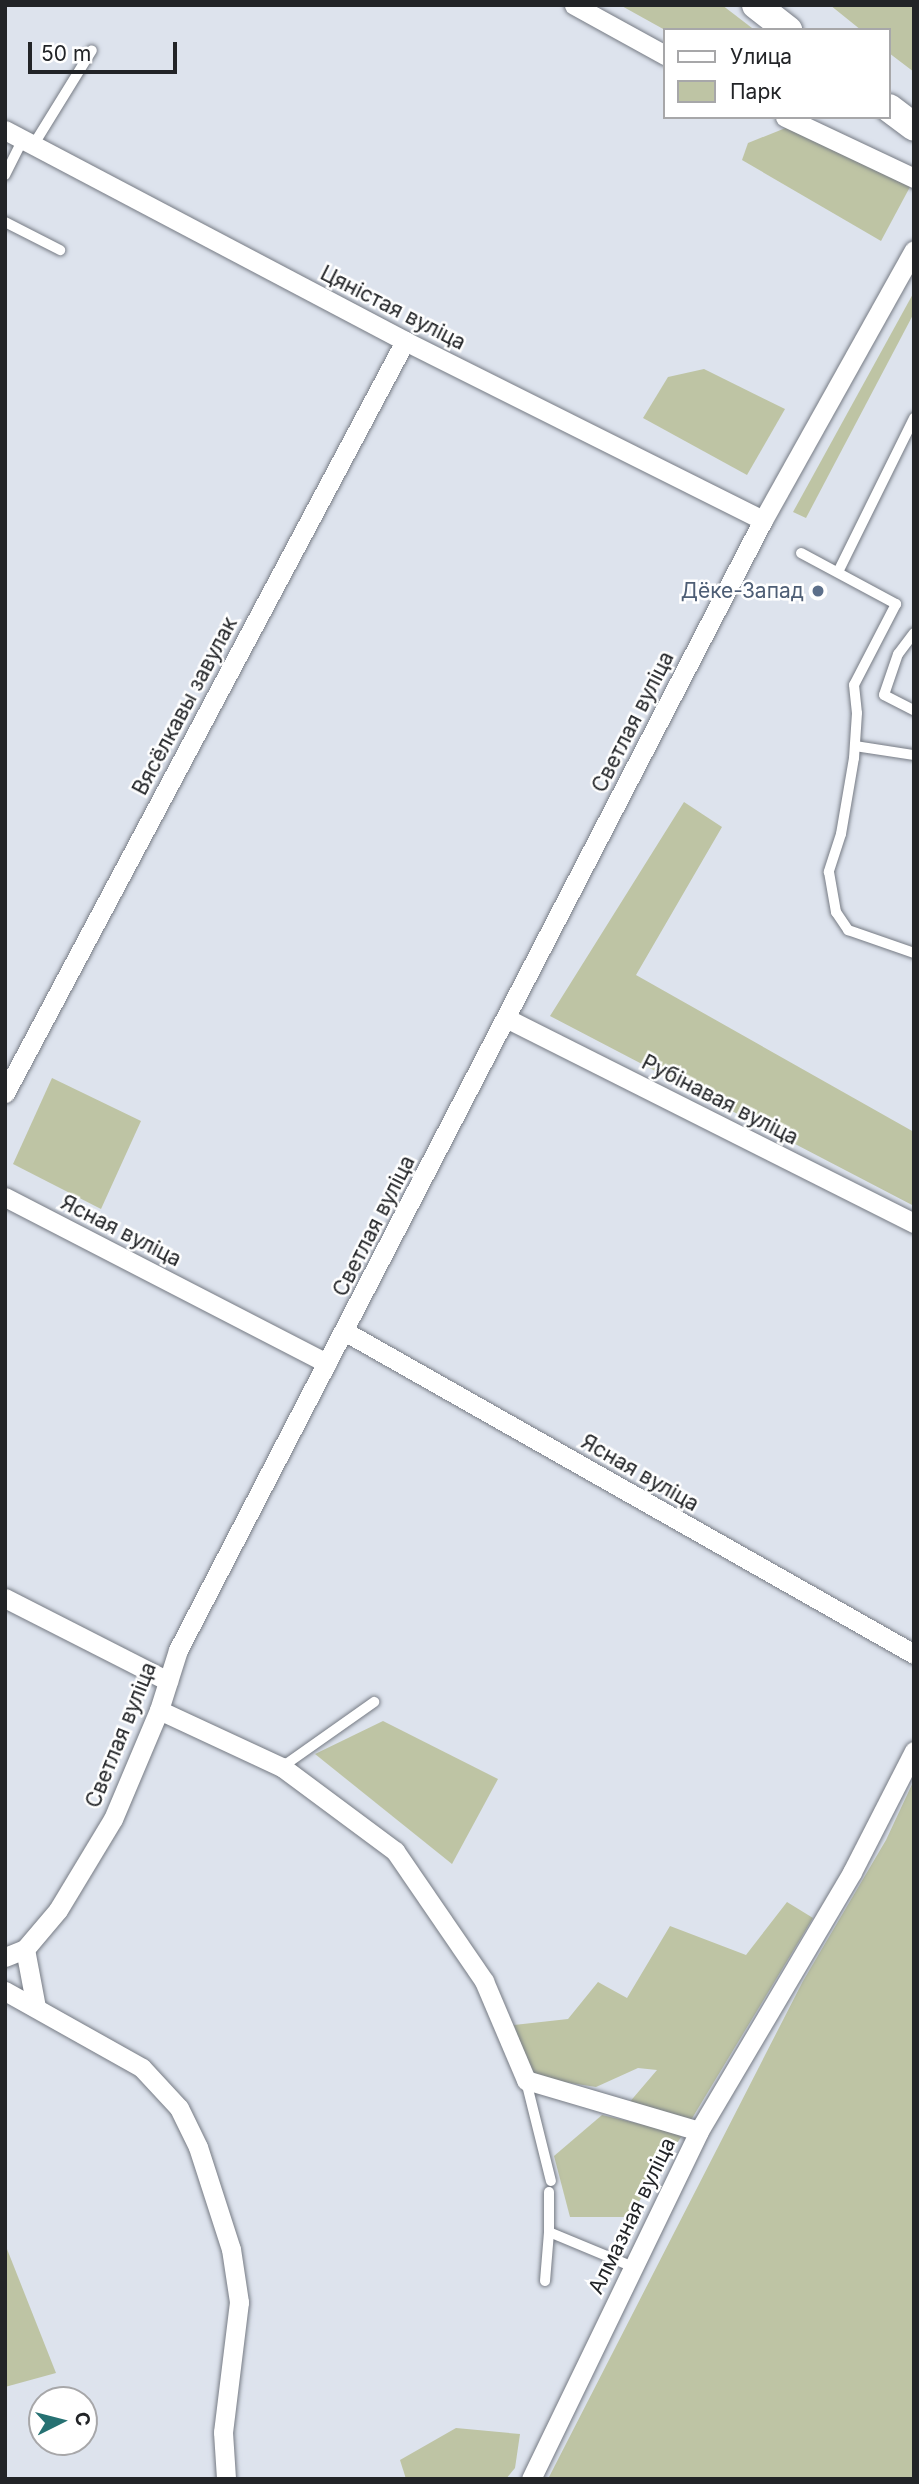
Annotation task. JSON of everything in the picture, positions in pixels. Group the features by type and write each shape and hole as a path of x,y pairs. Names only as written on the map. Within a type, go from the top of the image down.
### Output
{"main road":[{"path":"891,110 914,127"}],"street":[{"path":"574,5 664,54"},
{"path":"789,119 914,178"},
{"name":"Цяністая вуліца","path":"5,130 405,341 763,520"},
{"name":"Светлая вуліца","path":"5,1957 25,1949 58,1910 113,1819 159,1710 178,1650 763,520 914,250"},
{"name":"Вясёлкавы завулак","path":"5,1093 405,341"},
{"name":"Рубінавая вуліца","path":"506,1018 914,1223"},
{"name":"Ясная вуліца","path":"5,1197 327,1363"},
{"name":"Ясная вуліца","path":"344,1331 914,1654"},
{"path":"5,1598 168,1681"},
{"path":"159,1710 282,1767 395,1851 484,1981 526,2080"},
{"path":"699,2131 852,1872 914,1751"},
{"path":"25,1949 36,2007"},
{"path":"5,1991 142,2068 179,2108 198,2147 232,2249 239,2302 223,2432 226,2479"},
{"name":"Алмазная вуліца","path":"526,2080 699,2131 531,2479"}],"lane":[{"path":"5,175 92,50"},
{"path":"5,222 60,250"},
{"path":"838,572 914,418"},
{"path":"800,553 896,604 854,685 857,713 855,746 841,834 829,872 830,892 836,912 848,930 914,953"},
{"path":"914,633 898,654 884,695 914,710"},
{"path":"855,746 914,755"},
{"path":"282,1767 374,1702"},
{"path":"526,2080 551,2181"},
{"path":"545,2281 549,2192"},
{"path":"549,2232 633,2267"}],"green space":[{"path":"620,5 722,5 752,28 664,28"},
{"path":"830,5 914,5 914,72 891,55 891,28 859,28"},
{"path":"788,127 911,185 881,241 742,160 748,143"},
{"path":"914,292 914,313 806,518 793,512"},
{"path":"704,369 785,409 747,475 643,418 668,377"},
{"path":"684,802 722,827 636,975 914,1132 914,1206 550,1016"},
{"path":"52,1078 141,1121 101,1209 13,1164"},
{"path":"383,1721 498,1779 452,1864 315,1754"},
{"path":"914,1780 914,2479 548,2479 803,1981 886,1840"},
{"path":"787,1902 813,1918 688,2125 628,2104 657,2070 638,2068 596,2087 532,2077 514,2025 568,2019 598,1982 627,1998 670,1926 746,1955"},
{"path":"602,2115 683,2134 629,2217 570,2217 554,2156"},
{"path":"5,2244 56,2373 5,2387"},
{"path":"456,2428 520,2434 515,2468 506,2479 406,2479 400,2460"}],"place":[{"name":"Дёке-Запад","path":"818,591"}]}
